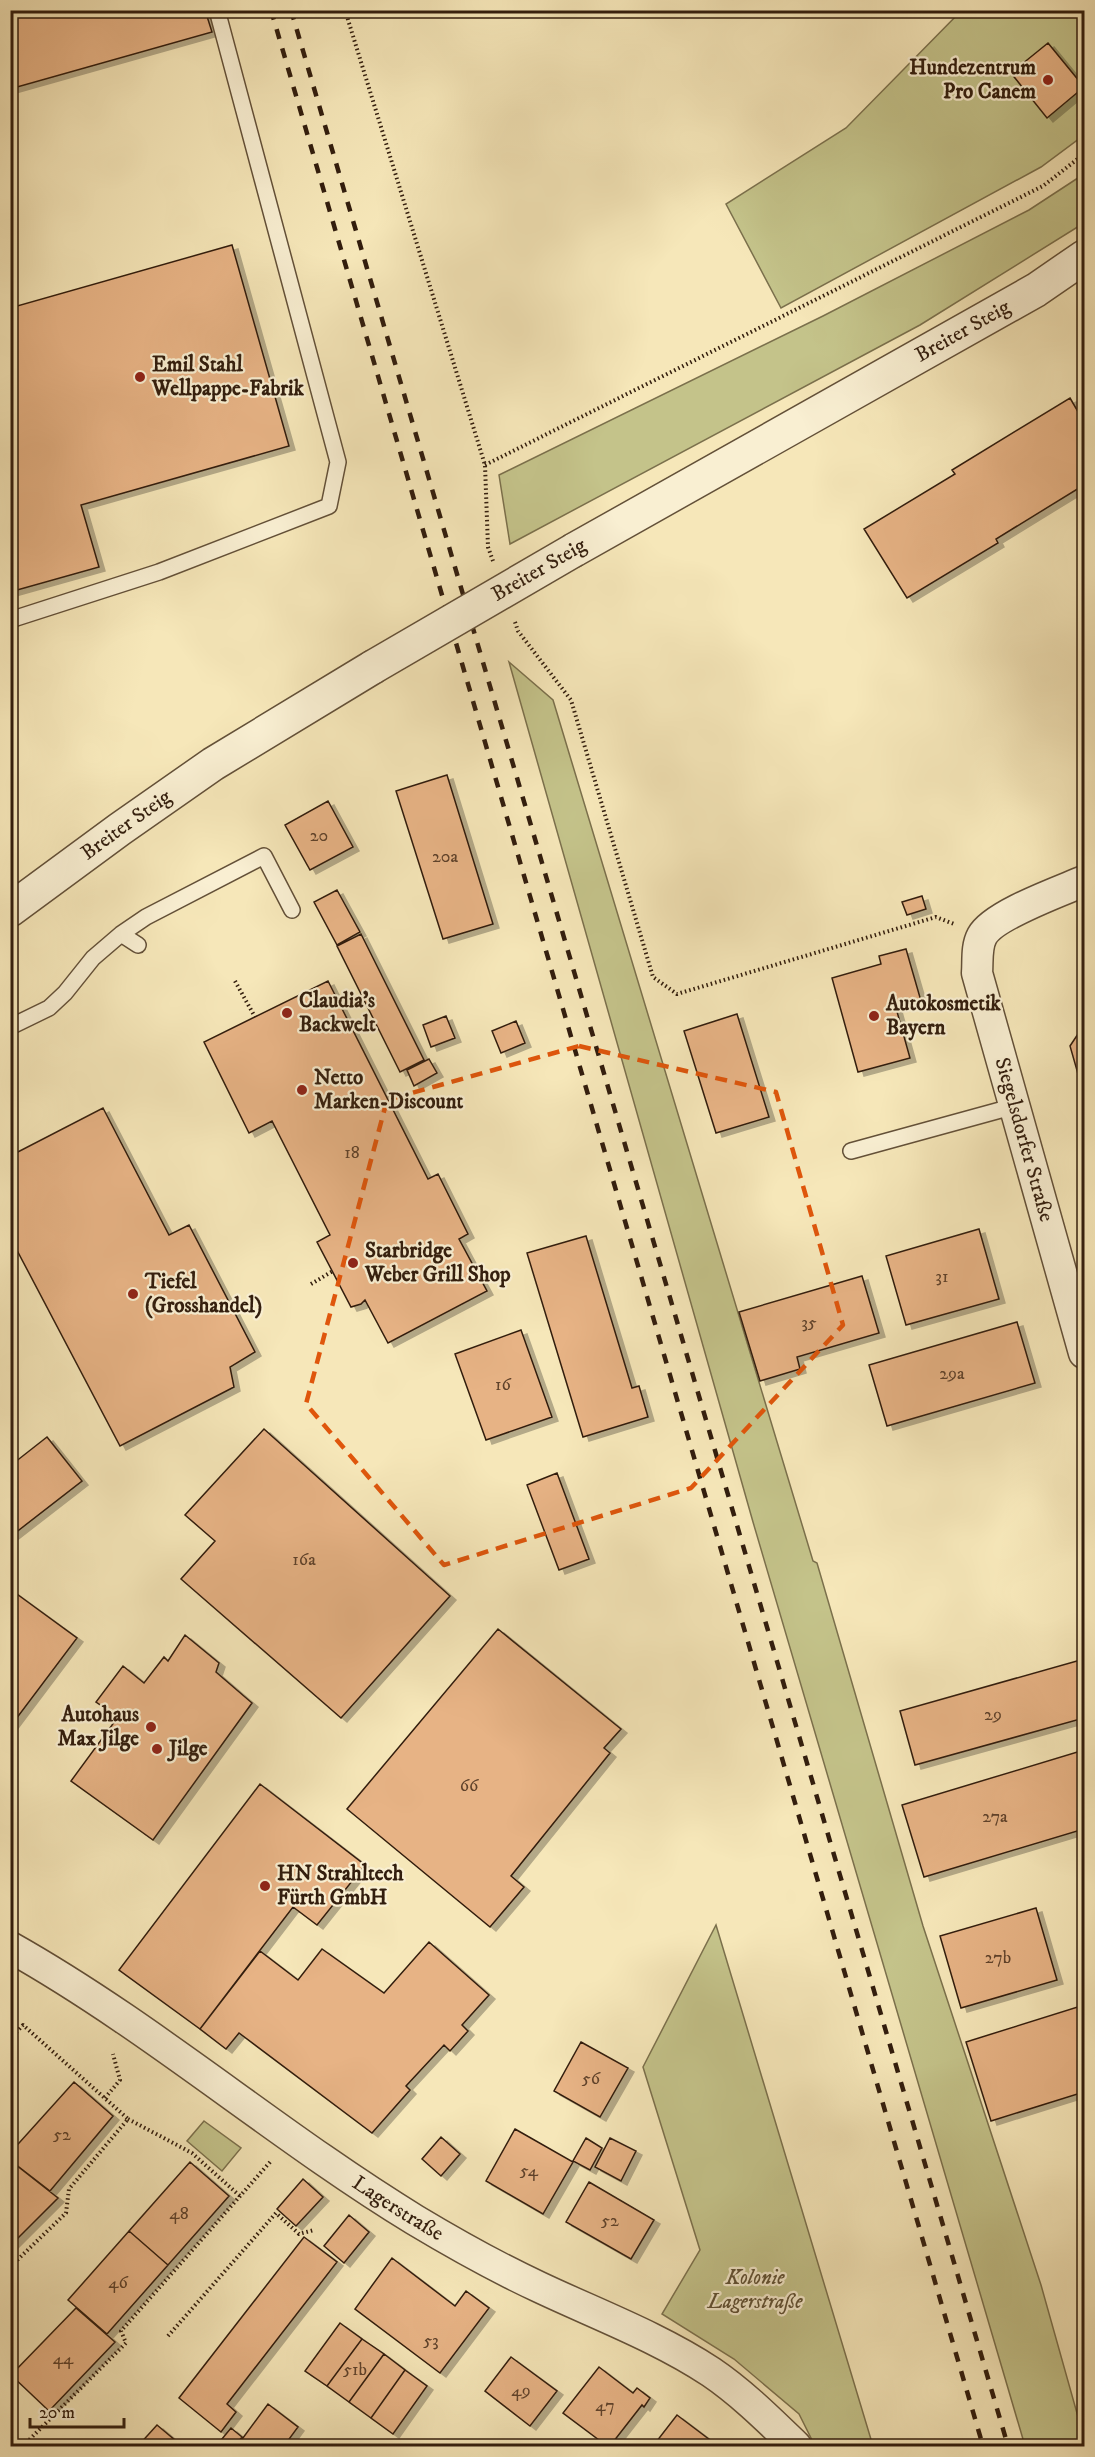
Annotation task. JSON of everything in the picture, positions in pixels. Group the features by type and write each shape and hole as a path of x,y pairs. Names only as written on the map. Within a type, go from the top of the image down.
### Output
{"street":[{"name":"Breiter Steig","path":"10,910 213,764 573,550 1036,290 1084,257"},
{"path":"982,934 1014,912 1084,881"},
{"name":"Siegelsdorfer Straße","path":"982,934 978,947 977,973 1084,1353"},
{"name":"Lagerstraße","path":"10,1947 66,1978 373,2194 455,2244 537,2286 643,2335 712,2372 796,2446"}],"lane":[{"path":"10,620 159,572 329,506 338,462 217,10"},
{"path":"10,1027 49,1008 65,993 93,958 121,934 146,917 264,856 292,910"},
{"path":"121,934 138,945"},
{"path":"851,1151 1015,1106"}],"path":[{"path":"345,10 484,465 488,547 495,568"},
{"path":"484,465 1043,186 1084,154"},
{"path":"514,620 518,631 571,700 653,976 677,994 936,917 982,934"},
{"path":"235,981 255,1017"},
{"path":"310,1284 333,1271"},
{"path":"10,2039 23,2025 129,2119 192,2153 240,2196"},
{"path":"10,2027 17,2032"},
{"path":"105,2097 120,2080 113,2054"},
{"path":"10,2267 66,2213 69,2189 129,2119"},
{"path":"23,2446 126,2343 121,2331 293,2138"},
{"path":"168,2336 276,2213 299,2234 314,2230"}],"highlighted area":[{"path":"579,1046 776,1092 843,1325 691,1488 444,1565 306,1404 387,1100"}],"green space":[{"path":"961,11 1084,11 1084,135 1041,167 781,308 726,204 846,128"},
{"path":"1084,174 1084,223 920,325 510,544 499,475 823,316 1029,210"},
{"path":"509,662 553,700 813,1561 817,1563 923,1926 1041,2285 1084,2438 1084,2446 1025,2446 753,1522"},
{"name":"Kolonie Lagerstraße","path":"716,1925 873,2446 815,2446 799,2414 734,2359 662,2314 700,2250 643,2067"},
{"path":"204,2121 241,2148 222,2171 187,2141"}],"building":[{"path":"10,10 205,10 212,32 10,89"},
{"name":"Hundezentrum Pro Canem","path":"1048,43 1084,87 1047,118 1011,73"},
{"name":"Emil Stahl Wellpappe-Fabrik","path":"232,245 289,446 81,505 99,567 10,592 10,308"},
{"path":"1070,398 1084,422 1084,485 996,539 998,543 907,598 864,529 955,474 952,470"},
{"path":"447,775 493,924 443,939 396,791"},
{"path":"328,801 353,847 310,870 285,825"},
{"path":"337,890 360,932 337,945 314,902"},
{"path":"922,896 926,909 907,915 902,902"},
{"path":"361,934 424,1060 400,1072 337,946"},
{"path":"906,949 921,1001 896,1008 910,1058 858,1072 832,978 881,964 879,956"},
{"path":"328,981 428,1179 438,1174 468,1234 459,1239 487,1291 388,1343 365,1300 351,1307 317,1242 330,1235 272,1121 249,1133 204,1042"},
{"path":"737,1014 769,1117 716,1133 684,1031"},
{"path":"446,1016 455,1038 431,1047 423,1025"},
{"path":"516,1021 525,1043 501,1053 492,1031"},
{"path":"1084,1030 1084,1095 1070,1046 1080,1031"},
{"path":"429,1059 437,1073 414,1086 407,1070"},
{"name":"Tiefel (Grosshandel)","path":"103,1108 169,1235 189,1225 255,1352 230,1367 234,1387 120,1446 10,1237 10,1156"},
{"path":"979,1229 999,1299 906,1325 886,1256"},
{"path":"586,1236 632,1388 639,1386 648,1417 583,1437 527,1253"},
{"path":"862,1276 879,1333 797,1357 800,1369 760,1381 739,1312"},
{"path":"1017,1322 1035,1383 887,1426 869,1365"},
{"path":"521,1330 552,1417 486,1440 455,1354"},
{"path":"264,1429 450,1596 341,1718 181,1579 215,1541 185,1515"},
{"path":"47,1437 82,1481 10,1537 10,1466"},
{"path":"557,1473 589,1559 559,1570 527,1485"},
{"path":"10,1589 77,1638 10,1727 10,1634 14,1629 10,1627"},
{"path":"498,1629 621,1729 604,1748 610,1753 511,1876 524,1887 490,1927 347,1809"},
{"name":"Jilge","path":"185,1635 219,1663 216,1672 252,1703 153,1840 71,1781 118,1717 96,1702 123,1666 144,1683 164,1657 168,1661"},
{"path":"1084,1659 1084,1718 915,1765 900,1711"},
{"path":"1084,1750 1084,1829 924,1877 902,1805"},
{"name":"HN Strahltech Fürth GmbH","path":"260,1784 365,1865 317,1925 293,1907 200,2029 119,1970"},
{"path":"1036,1908 1057,1980 961,2008 940,1936"},
{"path":"429,1942 489,1995 462,2025 468,2031 450,2051 444,2045 406,2086 410,2090 372,2133 239,2033 226,2049 200,2029 260,1951 298,1980 322,1949 384,1993"},
{"path":"1084,2005 1084,2092 991,2121 966,2042"},
{"path":"581,2042 628,2068 600,2117 554,2091"},
{"path":"74,2082 113,2116 50,2191 10,2160 10,2153"},
{"path":"515,2129 573,2162 543,2214 486,2181"},
{"path":"441,2137 460,2154 441,2176 422,2159"},
{"path":"586,2138 602,2148 590,2170 573,2161"},
{"path":"610,2138 636,2151 621,2181 595,2167"},
{"path":"190,2162 229,2196 168,2265 129,2231"},
{"path":"16,2165 58,2198 10,2246 10,2170"},
{"path":"303,2179 323,2197 296,2226 277,2209"},
{"path":"589,2182 654,2220 631,2259 566,2222"},
{"path":"349,2215 369,2232 344,2263 324,2246"},
{"path":"129,2231 168,2265 107,2334 68,2300"},
{"path":"304,2237 337,2262 227,2404 236,2412 221,2432 179,2398"},
{"path":"392,2258 455,2306 466,2291 489,2308 440,2373 355,2309"},
{"path":"76,2308 115,2342 49,2411 11,2375"},
{"path":"340,2323 362,2339 327,2386 305,2371"},
{"path":"362,2339 384,2354 349,2402 327,2386"},
{"path":"384,2354 405,2370 371,2418 349,2402"},
{"path":"511,2357 557,2391 530,2426 485,2391"},
{"path":"599,2367 633,2393 637,2388 650,2398 610,2446 563,2413"},
{"path":"405,2370 427,2386 393,2434 371,2418"},
{"path":"268,2404 298,2427 284,2446 237,2446"},
{"path":"677,2415 718,2446 653,2446"},
{"path":"157,2425 182,2446 138,2446"},
{"path":"231,2428 242,2437 235,2446 218,2446 217,2445"}],"railway":[{"path":"271,10 983,2446"},
{"path":"291,10 1008,2446"}],"place":[{"name":"Hundezentrum Pro Canem","path":"1048,80"},
{"name":"Emil Stahl Wellpappe-Fabrik","path":"140,377"},
{"name":"Claudia's Backwelt","path":"287,1013"},
{"name":"Autokosmetik Bayern","path":"874,1016"},
{"name":"Netto Marken-Discount","path":"302,1090"},
{"name":"Starbridge Weber Grill Shop","path":"353,1263"},
{"name":"Tiefel (Grosshandel)","path":"133,1294"},
{"name":"Autohaus Max Jilge","path":"151,1727"},
{"name":"Jilge","path":"157,1749"},
{"name":"HN Strahltech Fürth GmbH","path":"265,1886"}]}
